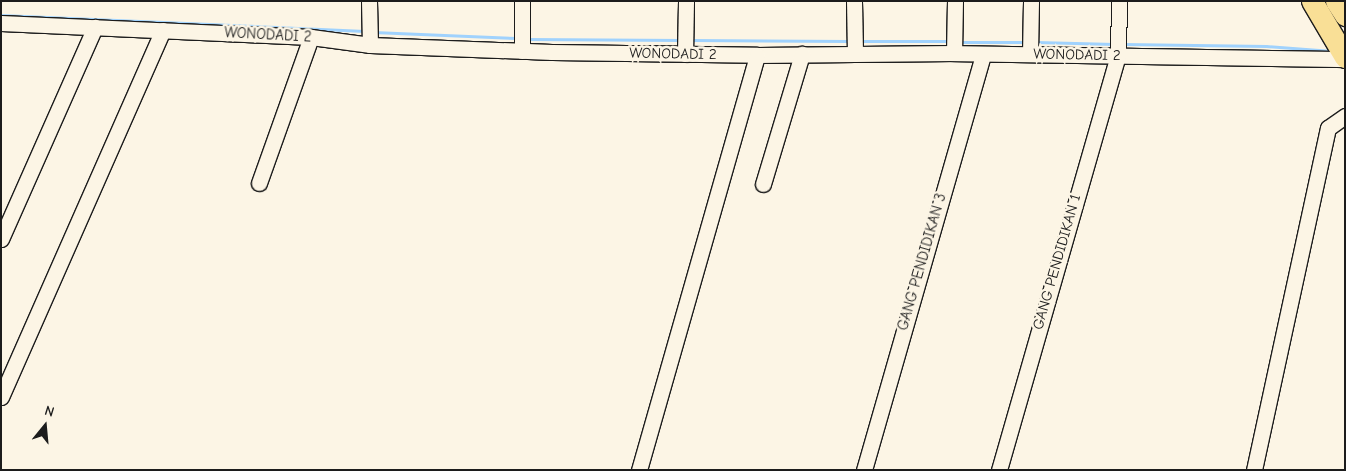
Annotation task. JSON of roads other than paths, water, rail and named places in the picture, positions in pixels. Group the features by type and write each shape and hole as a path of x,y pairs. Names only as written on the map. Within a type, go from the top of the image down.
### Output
{"highway":[{"path":"1312,1 1343,54"},
{"path":"1336,1 1345,16"}],"street":[{"path":"522,1 522,49"},
{"path":"685,53 686,1"},
{"path":"854,1 855,54"},
{"path":"954,53 955,1"},
{"path":"1030,54 1031,1"},
{"name":"GANG PENDIDIKAN 1","path":"999,470 1118,56 1119,1"},
{"path":"369,5 369,41"},
{"name":"WONODADI 2","path":"1,23 522,49 757,56 954,53 1118,56 1343,54"},
{"path":"1,239 96,27"},
{"path":"1,397 164,30"},
{"path":"258,183 311,37"},
{"path":"763,184 802,54"},
{"name":"GANG PENDIDIKAN 3","path":"864,470 983,55"},
{"path":"640,470 757,56"},
{"path":"1254,470 1328,128 1345,116"}],"waterway":[{"path":"1,15 365,31"},
{"path":"373,32 517,38"},
{"path":"526,39 682,40"},
{"path":"691,40 849,41"},
{"path":"858,41 949,41"},
{"path":"958,42 1027,42"},
{"path":"1036,42 1114,44"},
{"path":"1123,44 1266,46 1332,51"}]}
